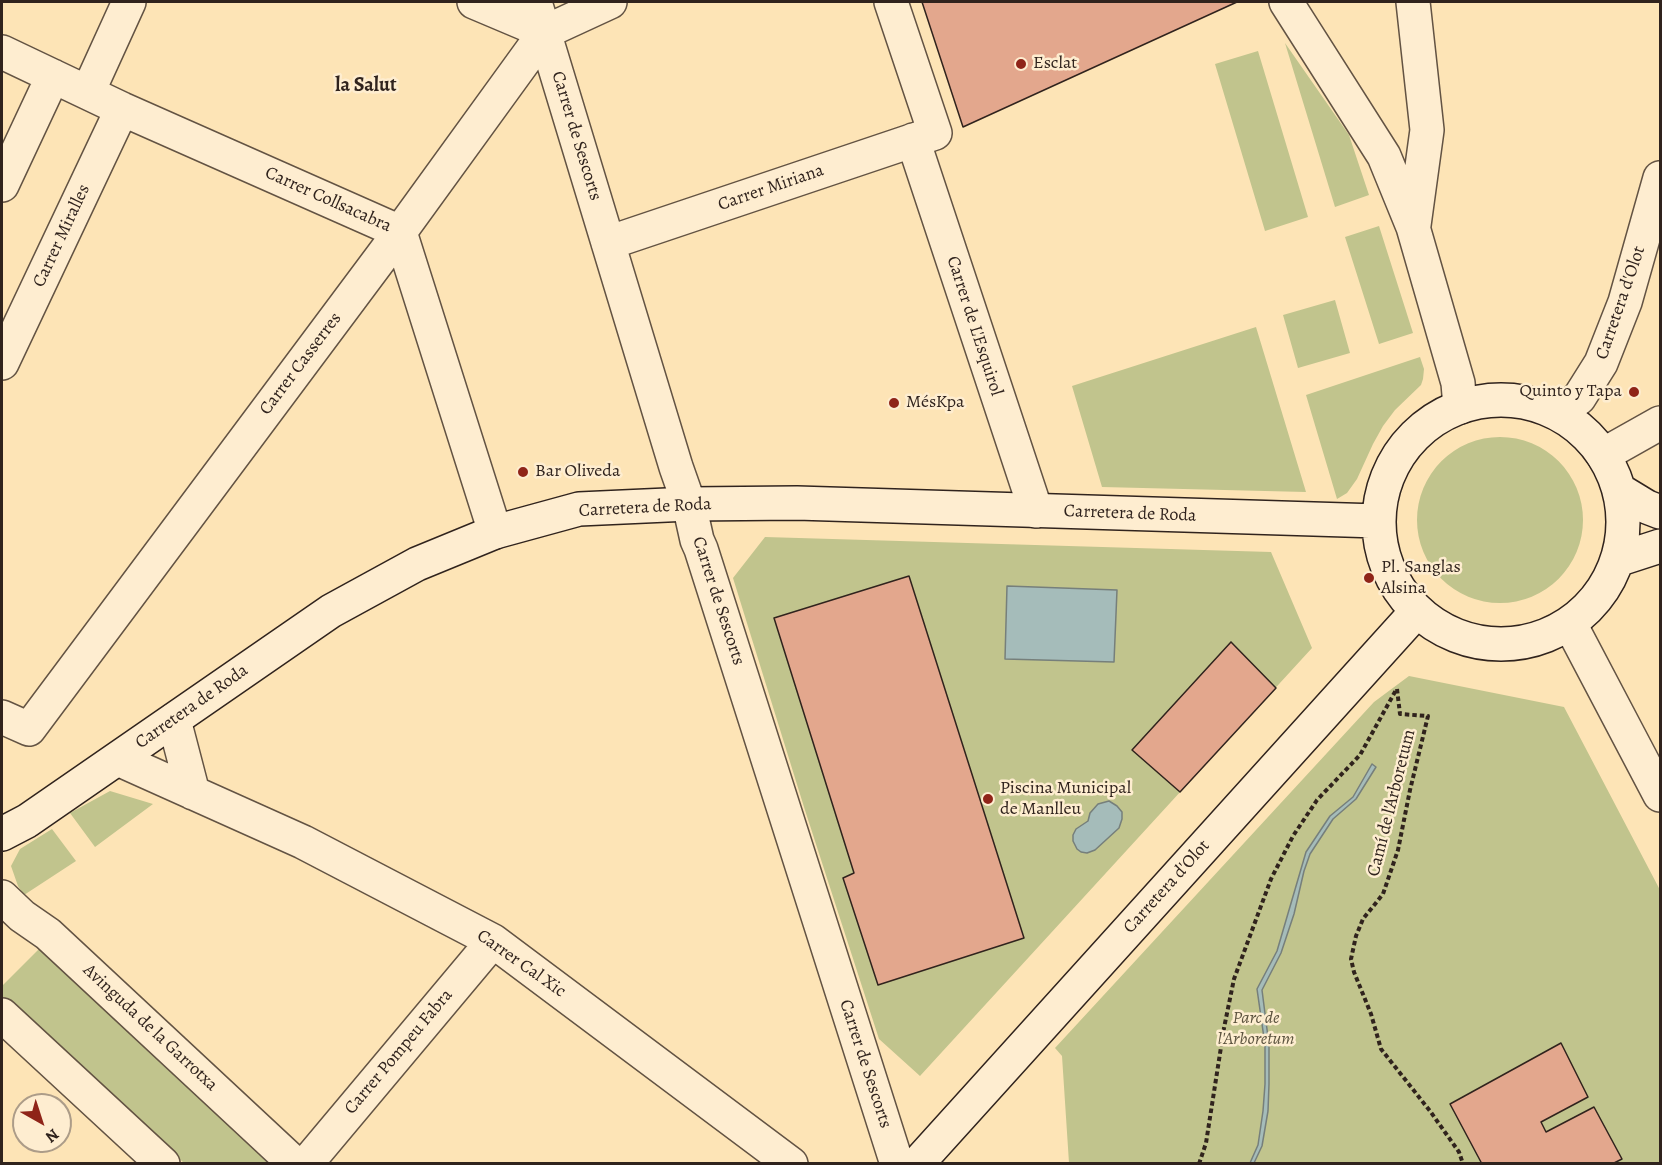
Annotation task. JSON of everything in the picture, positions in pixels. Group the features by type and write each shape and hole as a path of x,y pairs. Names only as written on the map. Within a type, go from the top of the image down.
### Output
{"street":[{"path":"88,92 129,2"},
{"path":"474,2 545,32"},
{"name":"Carrer de Sescorts","path":"535,2 689,504 697,540 897,1164"},
{"name":"Carrer Casserres","path":"2,717 29,729 400,232 545,32 610,2"},
{"path":"891,2 924,136"},
{"path":"1286,2 1384,156 1413,227 1458,383 1460,407"},
{"path":"1413,2 1427,130 1413,227"},
{"name":"Carrer Collsacabra","path":"2,52 122,109 400,232 495,532"},
{"path":"2,185 53,76"},
{"name":"Carrer Miralles","path":"2,363 122,109"},
{"name":"Carrer Miriana","path":"608,243 924,136"},
{"name":"Carrer de L'Esquirol","path":"924,136 1036,511"},
{"name":"Carretera d'Olot","path":"1557,413 1579,398 1601,363 1625,302 1660,178"},
{"path":"1493,400 1515,401 1526,402 1557,413 1583,431 1603,455 1619,490 1623,528 1617,560 1602,589 1570,624 1533,641 1512,645 1482,643 1447,632 1417,611 1398,590 1386,564 1379,536 1378,520 1381,495 1397,457 1424,427 1460,407 1493,400"},
{"path":"1603,455 1660,423"},
{"path":"1619,490 1660,512"},
{"name":"Carretera de Roda","path":"2,834 27,821 331,611 417,564 495,532 579,509 689,504 797,503 1378,520"},
{"path":"1617,560 1660,546"},
{"name":"Carretera d'Olot","path":"917,1164 1417,611"},
{"path":"1570,624 1660,795"},
{"path":"174,720 193,793"},
{"name":"Carrer Cal Xic","path":"118,759 303,842 493,940 791,1164"},
{"name":"Avinguda de la Garrotxa","path":"2,897 22,916 48,934 295,1164"},
{"name":"Carrer Pompeu Fabra","path":"306,1164 493,940"},
{"path":"2,1015 163,1164"}],"path":[{"name":"Camí de l'Arboretum","path":"1199,1164 1206,1143 1234,979 1271,879 1293,836 1317,800 1360,755 1397,689 1400,714 1428,716 1398,850 1383,894 1363,920 1356,936 1351,959 1381,1050 1430,1111 1459,1152 1463,1164"}],"green space":[{"path":"1285,43 1349,135 1369,195 1335,207"},
{"path":"1258,51 1308,217 1265,231 1215,64"},
{"path":"1379,226 1413,333 1379,344 1345,237"},
{"path":"1335,300 1350,353 1298,368 1283,315"},
{"path":"1256,327 1306,492 1102,487 1072,386"},
{"path":"1420,357 1424,369 1421,385 1395,410 1383,426 1357,479 1347,493 1337,499 1306,395"},
{"path":"1500,437 1532,443 1559,461 1577,488 1583,520 1577,552 1559,579 1532,597 1500,603 1468,597 1441,579 1423,552 1417,520 1423,488 1441,461 1468,443"},
{"name":"Piscina Municipal de Manlleu","path":"765,537 1271,552 1312,648 920,1076 879,1039 733,578"},
{"name":"Parc de l'Arboretum","path":"1409,676 1564,707 1660,890 1660,1163 1069,1163 1062,1056 1055,1048 1374,702"},
{"path":"110,791 153,804 95,847 70,813"},
{"path":"52,829 76,861 24,895 11,866 20,849"},
{"path":"41,947 272,1159 268,1163 184,1163 2,996 2,986"}],"water":[{"path":"1007,586 1117,590 1114,662 1005,659"},
{"path":"1372,764 1376,767 1356,799 1333,819 1310,854 1281,953 1262,990 1269,1045 1268,1111 1262,1146 1254,1163 1250,1163 1258,1145 1265,1084 1265,1045 1257,989 1277,951 1306,852 1330,816 1353,797"},
{"name":"Piscina Municipal de Manlleu","path":"1109,801 1122,812 1119,828 1095,850 1087,853 1081,852 1073,841 1076,829 1088,821 1090,813 1098,804"}],"building":[{"name":"Esclat","path":"922,2 1237,2 963,127"},
{"path":"909,576 1024,938 878,985 843,878 854,873 774,618"},
{"path":"1231,642 1276,688 1180,792 1132,750"},
{"path":"1561,1043 1588,1097 1541,1122 1546,1132 1594,1107 1622,1159 1612,1164 1482,1164 1450,1104"}],"place":[{"name":"Esclat","path":"1021,64"},
{"name":"Quinto y Tapa","path":"1634,392"},
{"name":"MésKpa","path":"894,403"},
{"name":"Bar Oliveda","path":"523,472"},
{"name":"Pl. Sanglas Alsina","path":"1369,578"},
{"name":"Piscina Municipal de Manlleu","path":"988,799"}],"district":[{"name":"la Salut","path":"366,86"}]}
